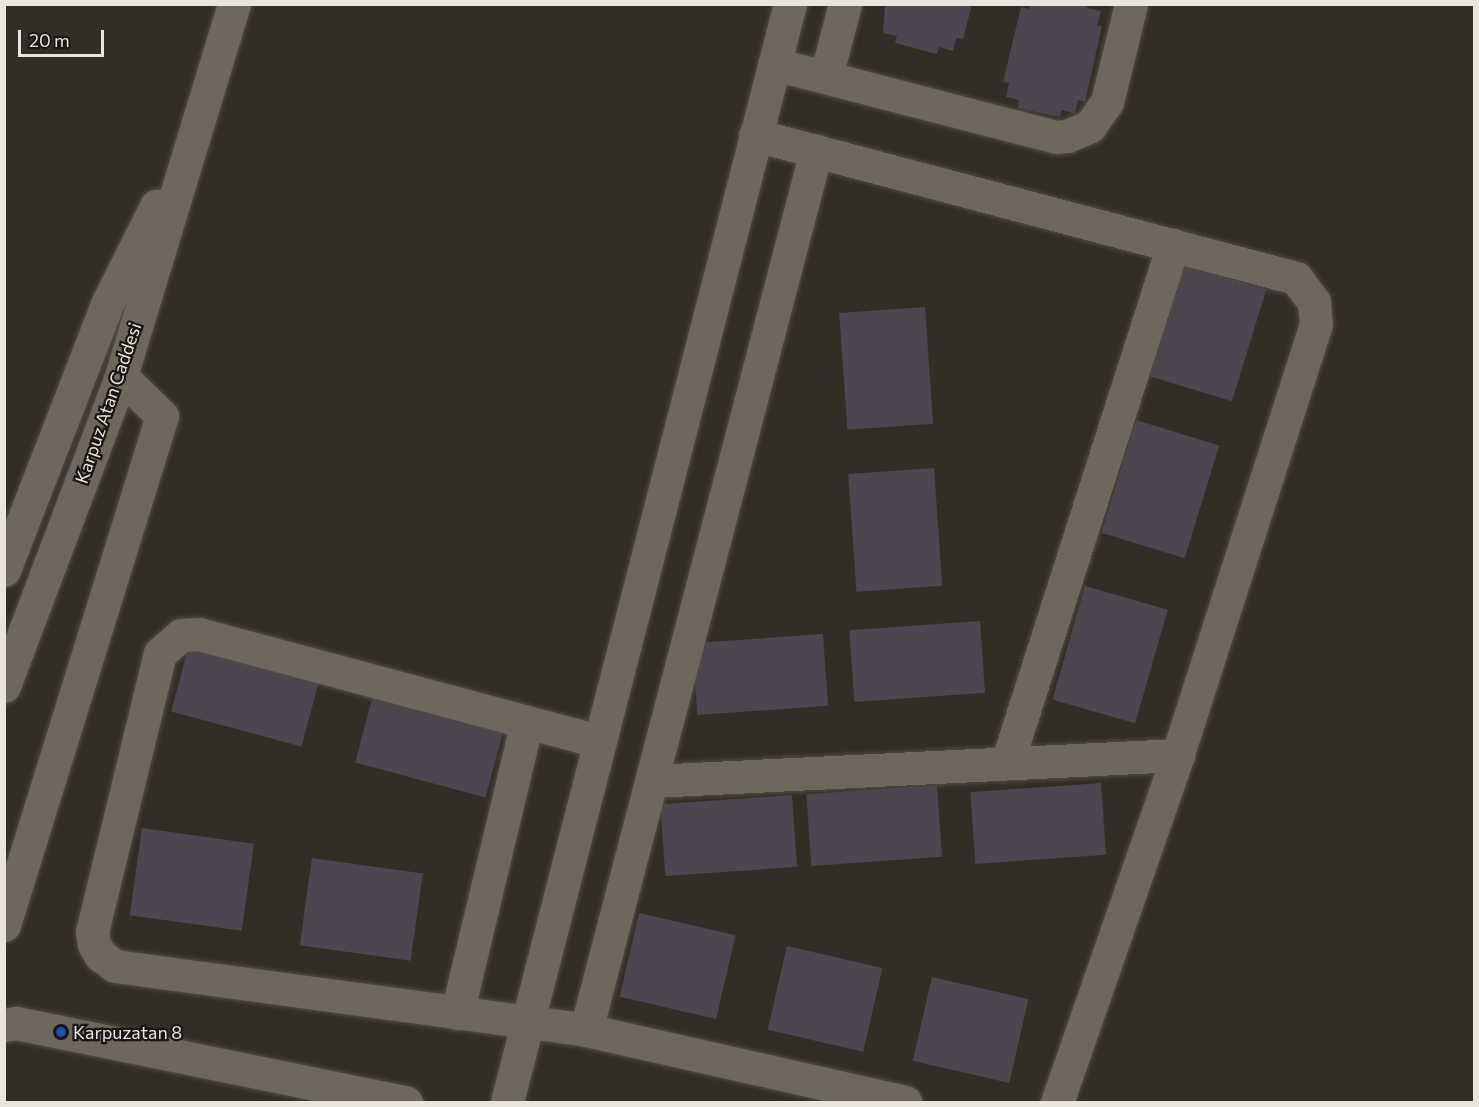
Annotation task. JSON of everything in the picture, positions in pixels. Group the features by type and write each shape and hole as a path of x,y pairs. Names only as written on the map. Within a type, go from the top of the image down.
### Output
{"street":[{"name":"Karpuz Atan Caddesi","path":"4,686 120,376 234,4"},
{"path":"507,1102 598,741 790,4"},
{"path":"826,76 845,4"},
{"path":"774,64 1056,137 1067,136 1090,126 1107,102 1131,4"},
{"name":"Karpuz Atan Caddesi","path":"4,570 107,304 200,116"},
{"path":"755,135 1296,278 1310,292 1317,313 1316,324 1178,755 1057,1102"},
{"path":"586,1030 816,151"},
{"path":"1007,764 1173,245"},
{"path":"4,925 162,416 120,376"},
{"path":"598,741 200,634 181,635 160,653 92,932 100,955 115,966 586,1030 905,1102"},
{"path":"458,1013 527,722"},
{"path":"652,782 1178,755"},
{"path":"8,1022 406,1102"}],"building":[{"path":"885,4 972,4 963,39 956,38 953,51 939,47 937,54 895,43 897,36 883,33"},
{"path":"1030,4 1088,4 1087,8 1101,11 1097,26 1102,26 1085,102 1078,100 1075,114 1062,110 1060,117 1018,108 1019,100 1006,97 1009,83 1003,82 1021,7 1029,9"},
{"path":"1183,264 1266,289 1232,401 1149,376"},
{"path":"925,307 933,424 847,430 839,313"},
{"path":"1136,420 1219,445 1185,558 1102,533"},
{"path":"934,468 942,586 856,592 848,474"},
{"path":"1085,586 1168,610 1135,723 1052,699"},
{"path":"980,621 985,693 854,702 849,630"},
{"path":"823,634 828,706 697,715 692,643"},
{"path":"190,641 320,676 302,746 171,712"},
{"path":"374,692 504,727 486,797 355,763"},
{"path":"1101,783 1106,855 975,864 970,792"},
{"path":"937,785 942,857 811,866 806,794"},
{"path":"792,795 797,867 665,876 660,804"},
{"path":"142,828 254,844 242,931 130,915"},
{"path":"312,858 423,874 411,961 300,945"},
{"path":"639,913 735,935 716,1019 620,997"},
{"path":"787,946 882,968 863,1052 768,1030"},
{"path":"932,977 1028,999 1009,1083 913,1061"}],"place":[{"name":"Karpuzatan 8","path":"61,1032"}]}
